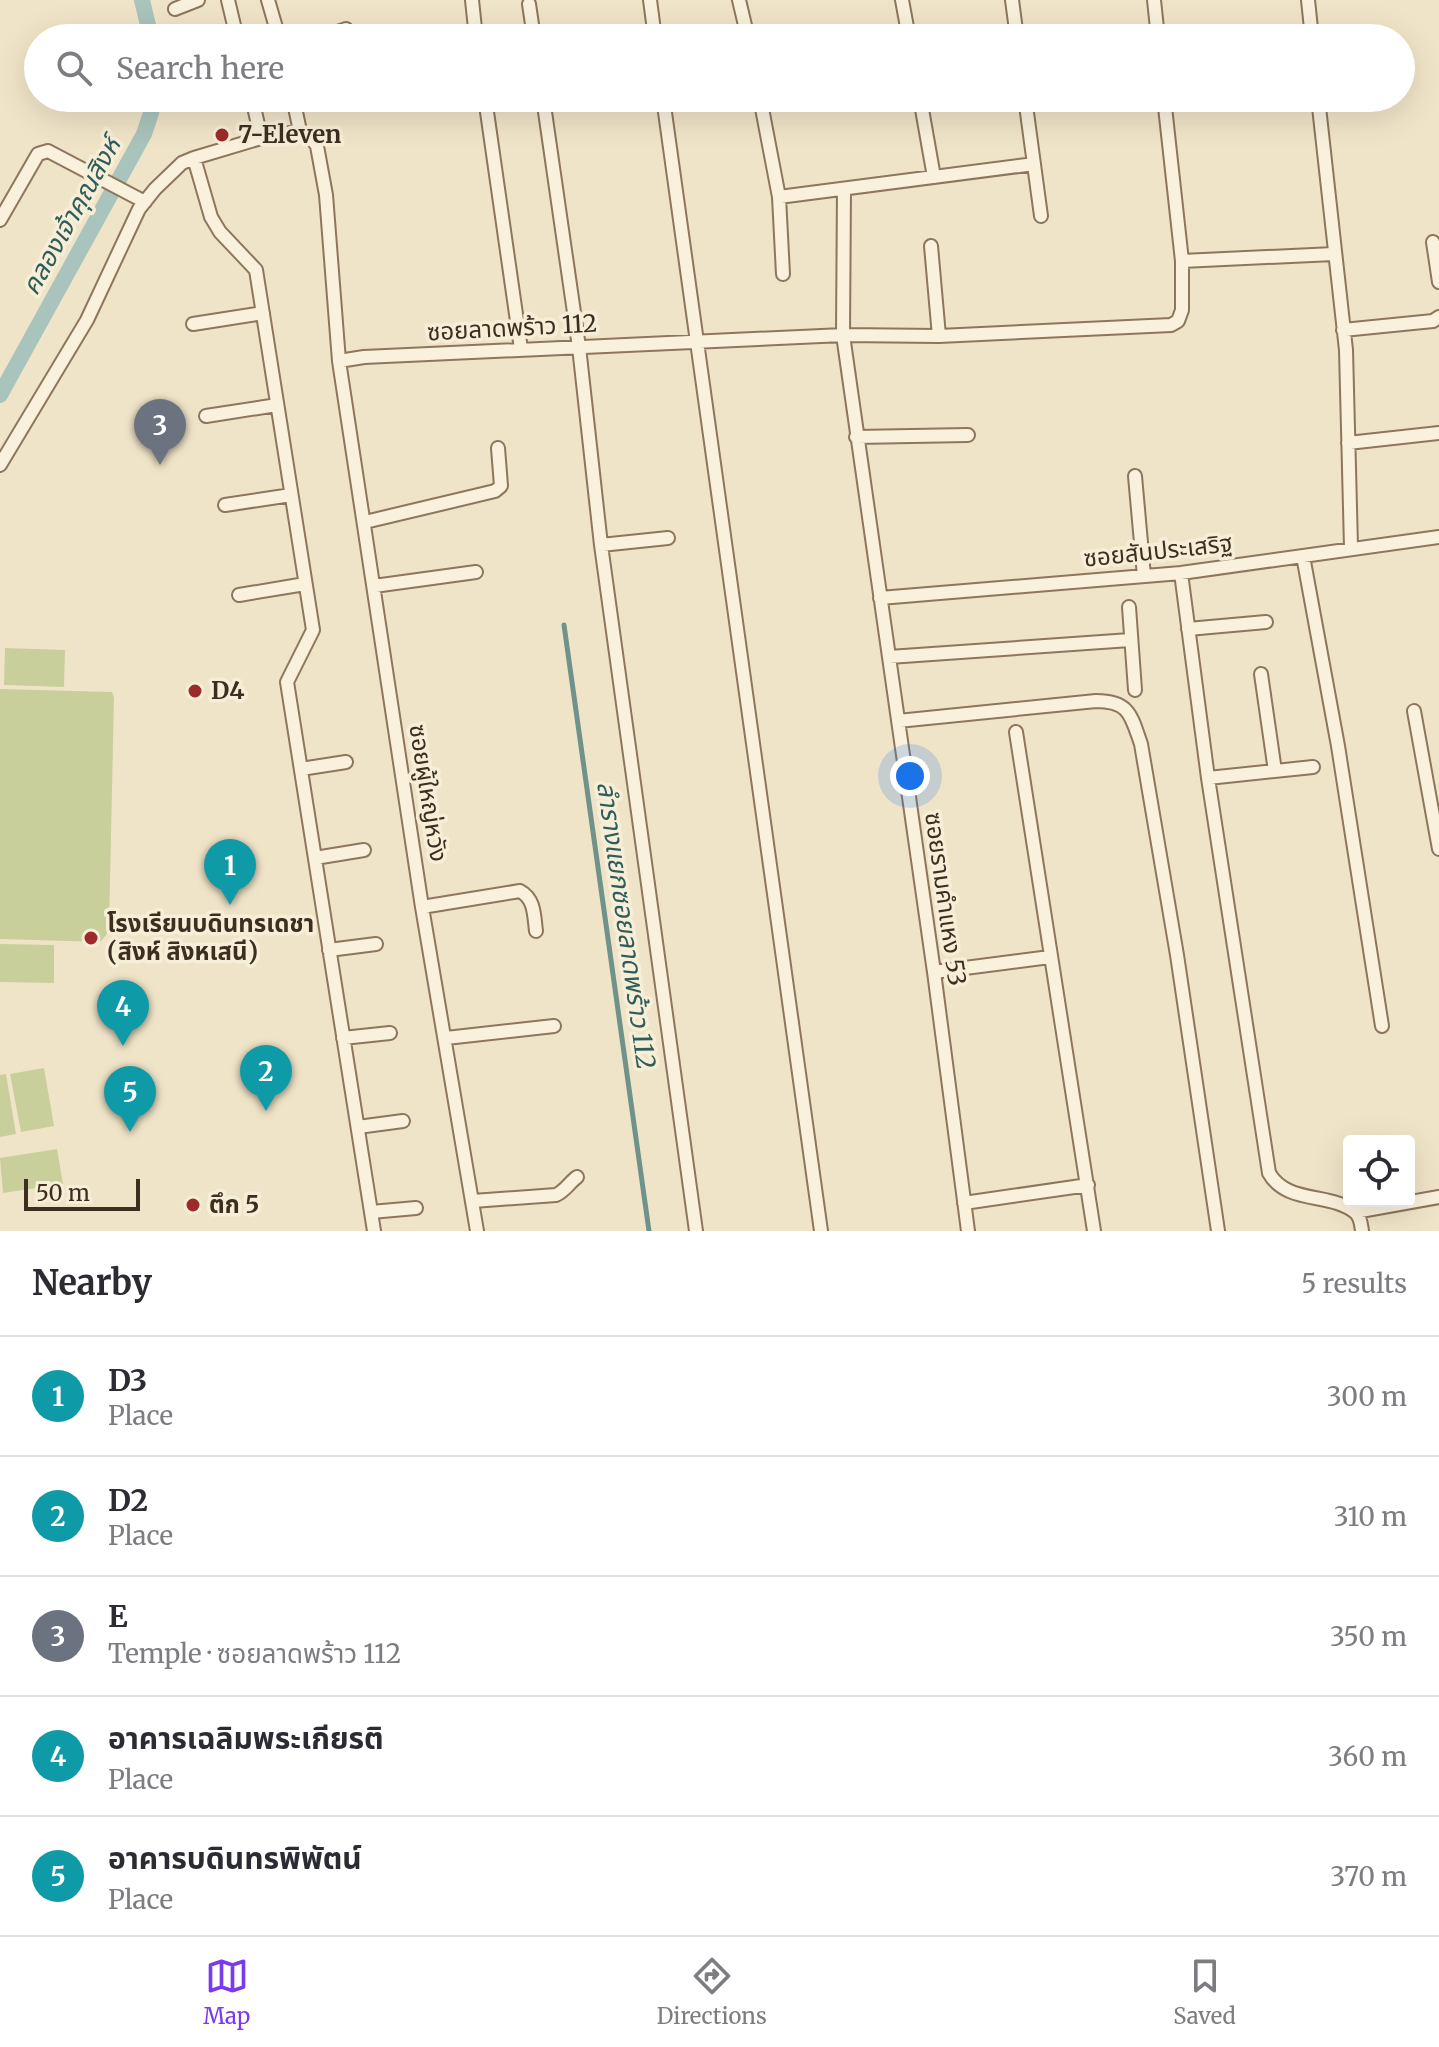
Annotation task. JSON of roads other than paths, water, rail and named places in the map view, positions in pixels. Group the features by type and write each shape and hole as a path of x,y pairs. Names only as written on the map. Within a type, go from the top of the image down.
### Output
{"street":[{"path":"175,9 198,0"},
{"path":"228,0 234,24"},
{"path":"268,0 275,24"},
{"path":"472,0 475,24"},
{"path":"650,0 653,24"},
{"path":"739,0 745,24"},
{"path":"902,0 906,24"},
{"path":"1012,0 1015,24"},
{"path":"1154,0 1157,24"},
{"path":"1308,0 1311,24"},
{"path":"529,4 532,24"},
{"path":"255,112 261,138"},
{"path":"296,112 300,131"},
{"path":"487,112 521,349"},
{"path":"545,112 579,347 601,545 696,1231"},
{"path":"665,112 821,1231"},
{"path":"763,112 779,197 783,274"},
{"path":"922,112 934,177"},
{"path":"1027,112 1041,216"},
{"name":"ซอยลาดพร้าว 112","path":"339,361 364,357 843,335 939,336 1171,325 1178,321 1182,310 1182,261 1166,112"},
{"path":"1319,112 1343,330 1351,547"},
{"path":"0,465 87,320 145,202 182,163 194,158 261,138 300,131 310,136 317,146 324,182 339,361"},
{"path":"0,220 38,154 43,151 145,202"},
{"path":"194,158 211,217 220,232 256,270 313,630 287,682 374,1231"},
{"path":"779,197 1034,164"},
{"name":"ซอยรามคำแหง 53","path":"844,189 843,335 968,1231"},
{"path":"1433,242 1439,282"},
{"path":"931,246 939,336"},
{"path":"1182,261 1334,254"},
{"path":"193,324 263,313"},
{"path":"1343,330 1433,321 1439,317"},
{"name":"ซอยผู้ใหญ่หวัง","path":"339,361 422,907 477,1231"},
{"path":"206,416 277,405"},
{"path":"1348,443 1439,433"},
{"path":"856,437 968,435"},
{"path":"365,522 495,491 501,486 498,448"},
{"path":"1135,476 1144,576"},
{"path":"225,505 291,495"},
{"name":"ซอยสันประเสริฐ","path":"880,598 1181,573 1439,537"},
{"path":"601,545 668,538"},
{"path":"1303,556 1338,746 1382,1026"},
{"path":"374,586 476,572"},
{"path":"1181,573 1208,778 1269,1173 1275,1183 1303,1196 1355,1212 1362,1231"},
{"path":"239,595 305,584"},
{"path":"1129,607 1135,690"},
{"path":"1188,629 1266,622"},
{"path":"889,657 1130,640"},
{"path":"1261,674 1275,771"},
{"path":"898,721 1096,701 1118,703 1129,711 1141,744 1149,789 1218,1231"},
{"path":"1414,711 1439,849"},
{"path":"1016,732 1094,1231"},
{"path":"301,769 346,762"},
{"path":"1208,778 1313,767"},
{"path":"315,858 364,850"},
{"path":"422,907 520,891 528,895 534,909 536,931"},
{"path":"329,950 376,944"},
{"path":"934,972 1050,957"},
{"path":"446,1038 554,1026"},
{"path":"343,1038 390,1033"},
{"path":"358,1127 403,1121"},
{"path":"473,1201 556,1195 577,1177"},
{"path":"964,1203 1088,1185"},
{"path":"1355,1212 1439,1197"},
{"path":"371,1212 416,1208"}],"waterway":[{"name":"คลองเจ้าคุณสิงห์","path":"142,0 148,24"},
{"name":"คลองเจ้าคุณสิงห์","path":"0,395 144,134 151,112"},
{"name":"ลำรางแยกซอยลาดพร้าว 112","path":"564,625 649,1231"}],"place":[{"name":"7-Eleven","path":"222,135"},
{"name":"E","path":"160,465"},
{"name":"D4","path":"195,691"},
{"name":"D3","path":"230,905"},
{"name":"โรงเรียนบดินทรเดชา (สิงห์ สิงหเสนี)","path":"91,938"},
{"name":"อาคารเฉลิมพระเกียรติ","path":"123,1046"},
{"name":"D2","path":"266,1111"},
{"name":"อาคารบดินทรพิพัตน์","path":"130,1132"},
{"name":"ตึก 5","path":"193,1205"}]}
